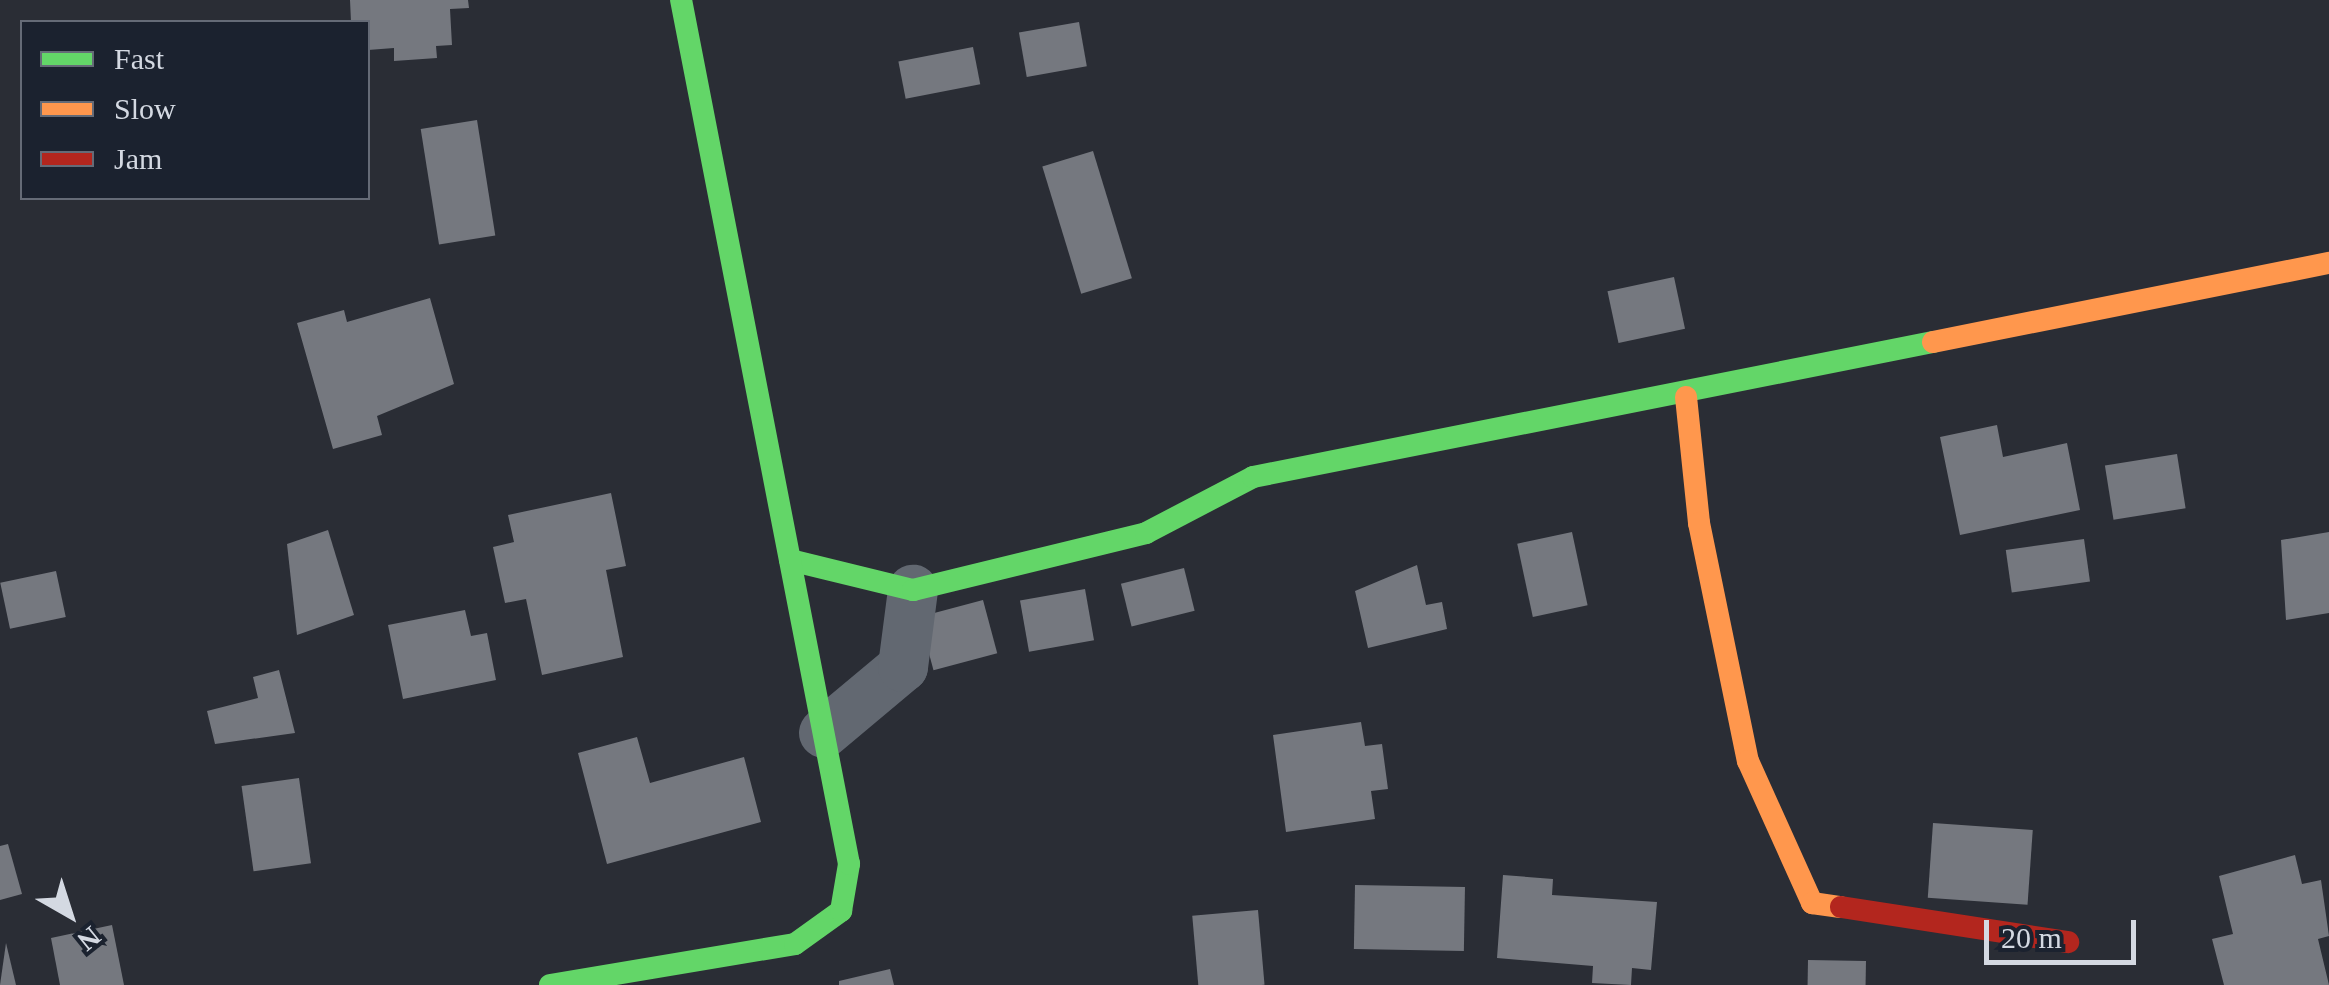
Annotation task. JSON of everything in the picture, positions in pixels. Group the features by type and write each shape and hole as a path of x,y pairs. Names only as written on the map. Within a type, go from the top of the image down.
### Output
{"street":[{"path":"550,985 795,944 840,911 849,864 681,0"},
{"path":"790,560 913,590 1146,533 1254,477 1686,397 2329,263"},
{"path":"1686,397 1699,523 1748,761 1812,904 2068,942"},
{"path":"824,733 904,667 913,590"}],"building":[{"path":"350,0 468,0 469,8 450,9 452,45 436,46 437,58 394,61 394,48 370,50 370,20 351,20"},
{"path":"1079,22 1087,66 1027,77 1019,33"},
{"path":"973,47 980,84 906,99 898,62"},
{"path":"477,120 495,236 439,244 421,129"},
{"path":"1093,151 1132,278 1081,294 1042,166"},
{"path":"1674,277 1685,329 1619,343 1607,291"},
{"path":"430,298 454,384 377,416 382,435 333,449 297,323 344,310 347,322"},
{"path":"1997,425 2003,457 2067,443 2080,510 1960,535 1940,437"},
{"path":"2177,454 2186,508 2114,520 2105,465"},
{"path":"611,493 626,566 606,570 623,657 542,675 526,599 505,603 493,547 514,542 508,515"},
{"path":"328,530 354,615 297,635 287,544"},
{"path":"1572,532 1588,605 1533,617 1517,544"},
{"path":"2329,532 2329,613 2286,620 2281,540"},
{"path":"2084,539 2090,582 2012,593 2006,550"},
{"path":"1417,565 1426,605 1442,602 1447,629 1368,648 1355,591"},
{"path":"1184,568 1195,611 1132,626 1121,584"},
{"path":"56,571 66,617 10,629 0,583"},
{"path":"1085,589 1094,640 1029,652 1020,600"},
{"path":"983,600 997,653 933,670 919,617"},
{"path":"465,610 471,636 487,633 496,680 403,699 388,625"},
{"path":"279,670 295,733 215,744 207,711 258,698 253,677"},
{"path":"1361,722 1365,746 1382,744 1388,789 1371,791 1375,819 1286,832 1273,735"},
{"path":"637,737 650,783 744,757 761,822 607,864 578,753"},
{"path":"299,778 311,863 254,871 242,786"},
{"path":"1933,823 2033,830 2028,905 1928,898"},
{"path":"8,844 22,894 0,900 0,846"},
{"path":"2295,855 2302,884 2321,880 2329,936 2318,939 2329,985 2224,985 2212,939 2233,934 2219,876"},
{"path":"1503,875 1553,879 1552,895 1657,902 1651,970 1632,968 1631,985 1592,983 1593,966 1497,958"},
{"path":"1355,885 1465,887 1464,951 1354,949"},
{"path":"1258,910 1265,985 1198,985 1192,916"},
{"path":"112,925 124,985 60,985 51,938"},
{"path":"6,943 16,985 0,985"},
{"path":"1808,960 1866,961 1866,985 1808,985"},
{"path":"890,969 894,985 839,985 839,981"}],"traffic: fast":[{"path":"550,985 795,944 841,911 849,864 681,0"},
{"path":"790,560 913,590 1146,533 1253,477 1933,342"}],"traffic: slow":[{"path":"1933,342 2329,263"},
{"path":"1686,397 1699,523 1748,761 1812,903 1841,907"}],"traffic: jam":[{"path":"1841,907 2068,942"}]}
